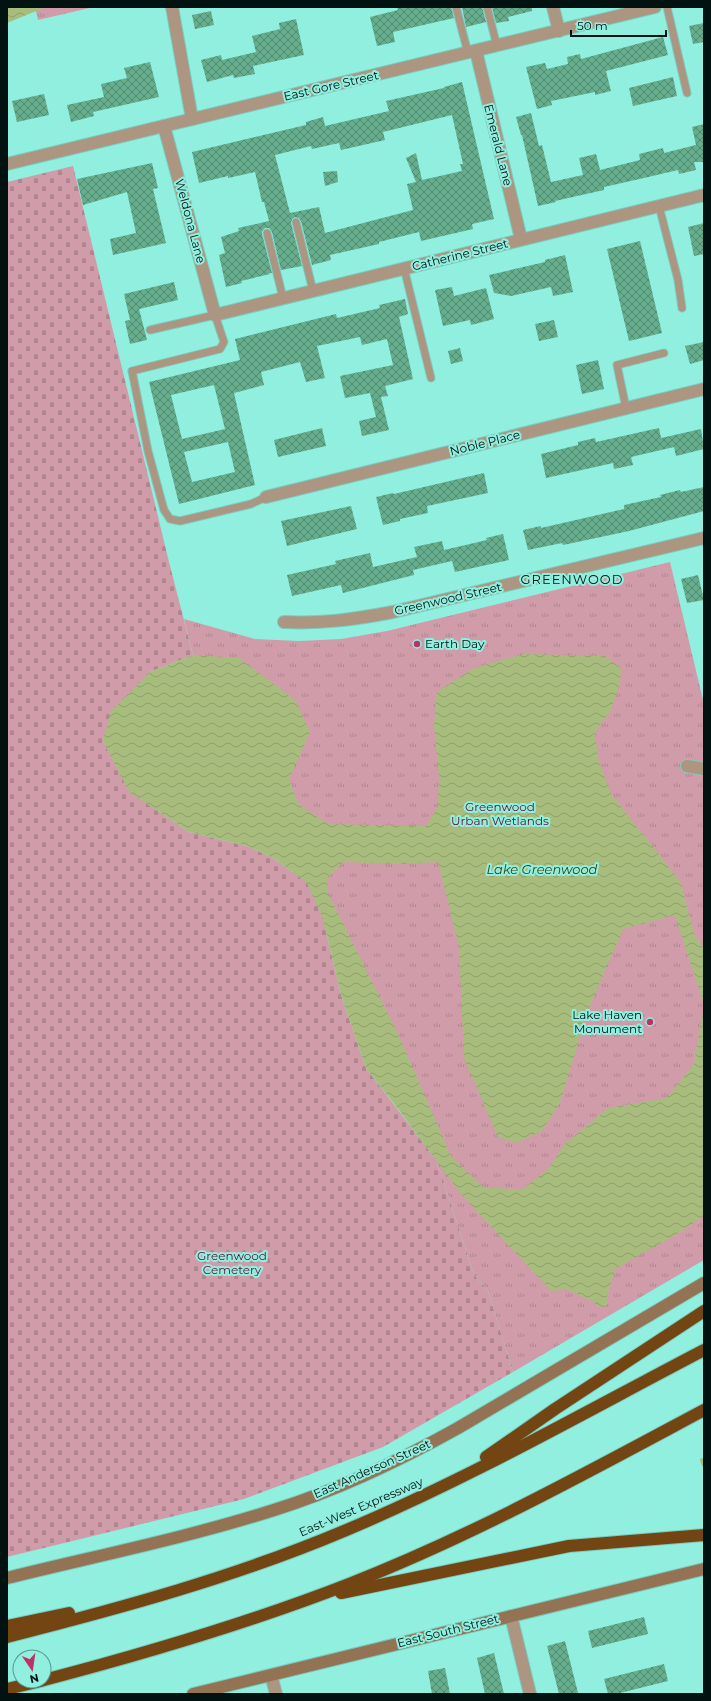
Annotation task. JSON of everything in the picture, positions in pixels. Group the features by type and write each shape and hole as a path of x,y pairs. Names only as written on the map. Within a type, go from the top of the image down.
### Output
{"highway":[{"path":"441,1488 555,1409 704,1311"},
{"name":"East-West Expressway","path":"7,1637 180,1590 278,1557 343,1532 441,1488 704,1350"},
{"path":"52,1678 192,1639 303,1601 386,1569 485,1525 563,1486 704,1410"},
{"path":"303,1601 569,1546 704,1535"},
{"path":"7,1626 180,1590"}],"main road":[{"name":"East Anderson Street","path":"7,1578 235,1522 275,1510 352,1481 421,1448 458,1428 704,1283"},
{"name":"East South Street","path":"193,1694 704,1569"}],"street":[{"path":"172,7 192,119"},
{"path":"552,7 559,32"},
{"name":"East Gore Street","path":"7,164 559,32 655,7"},
{"name":"Emerald Lane","path":"472,52 521,239"},
{"name":"Weldona Lane","path":"164,126 215,315"},
{"name":"Catherine Street","path":"215,315 704,195"},
{"name":"Noble Place","path":"266,497 704,389"},
{"name":"Greenwood Street","path":"284,622 325,623 359,619 704,538"},
{"path":"687,766 704,769"},
{"path":"511,1616 530,1694"},
{"path":"271,1675 276,1694"}],"lane":[{"path":"456,7 472,52"},
{"path":"487,7 497,46"},
{"path":"667,7 687,93"},
{"path":"659,206 678,280 682,308"},
{"path":"296,222 313,291"},
{"path":"267,233 283,298"},
{"path":"404,268 431,378"},
{"path":"150,330 215,315 224,342 220,349 132,371 150,458 164,510 170,519 180,521 251,504 266,497"},
{"path":"626,408 617,365 664,353"}],"green space":[{"path":"35,7 94,7 38,20"},
{"name":"Greenwood Cemetery","path":"73,166 193,655 150,672 103,741 130,792 189,832 247,846 275,859 307,883 323,919 342,998 366,1068 437,1161 474,1275 488,1291 513,1372 383,1447 244,1499 7,1557 7,182"},
{"name":"Greenwood Urban Wetlands","path":"670,562 704,704 704,1260 513,1372 488,1291 474,1275 437,1161 193,655 184,619 255,639 299,641 341,639 387,631"}],"water":[{"path":"7,7 46,7 7,23"},
{"name":"Lake Greenwood","path":"524,654 605,656 621,668 620,683 611,710 595,732 598,759 611,794 680,881 695,936 704,948 704,1005 704,1216 682,1231 615,1269 607,1296 608,1304 601,1308 593,1302 567,1289 551,1291 461,1194 366,1068 342,998 323,919 307,883 275,859 247,846 189,832 129,792 103,741 111,711 150,672 193,655 239,658 295,700 310,732 289,779 298,804 328,824 426,826 438,807 439,777 434,725 437,692 474,668","holes":["343,862 404,864 438,862 459,947 464,1058 498,1137 516,1143 542,1131 560,1103 588,1010 623,929 675,915 704,1005 694,1064 667,1098 608,1108 565,1144 548,1169 522,1190 483,1187 451,1156 399,1036 328,893 327,878"]}],"building":[{"path":"397,7 451,7 454,18 393,32 395,42 377,46 370,17 398,10"},
{"path":"462,7 482,7 486,22 466,27"},
{"path":"492,7 532,7 532,11 508,17 509,21 496,23"},
{"path":"211,11 214,25 195,29 192,15"},
{"path":"296,19 304,55 253,66 255,74 234,78 233,75 207,82 201,60 221,55 222,60 256,52 252,36 280,29 279,23"},
{"path":"704,23 704,42 693,44 689,26"},
{"path":"663,37 668,55 606,71 611,91 595,95 595,92 551,101 552,105 537,109 526,67 545,63 547,69 568,64 567,57 580,54 581,59"},
{"path":"150,62 159,97 93,112 94,116 71,122 67,105 104,97 101,84 127,78 124,68"},
{"path":"673,77 677,96 633,106 629,88"},
{"path":"462,82 494,219 472,224 473,229 421,241 419,232 379,242 379,244 330,255 331,260 312,265 301,221 299,218 295,217 292,219 291,223 302,266 281,270 272,232 269,228 265,228 262,231 262,234 272,273 241,281 242,283 226,287 219,255 225,253 221,237 239,231 238,228 269,221 264,202 262,202 255,172 228,178 228,176 199,183 192,152 306,125 306,122 323,117 325,126 389,111 386,101","holes":["452,115 463,164 460,164 462,171 422,180 416,153 406,158 416,182 407,184 413,210 325,233 319,207 290,213 275,155 311,146 312,149 339,143 341,150 385,140 383,132"]},
{"path":"44,94 49,115 17,122 12,101"},
{"path":"531,113 539,146 542,145 551,182 583,175 579,158 596,154 600,170 640,160 639,154 663,148 664,153 696,145 692,127 704,124 704,162 694,162 696,170 679,174 678,170 604,187 604,190 538,206 522,135 516,117"},
{"path":"152,163 158,188 153,189 166,243 113,255 110,239 136,233 127,192 83,205 77,179"},
{"path":"337,171 338,182 325,186 323,172"},
{"path":"704,223 704,254 694,256 688,227"},
{"path":"640,241 662,333 629,341 607,249"},
{"path":"565,255 573,292 553,296 551,287 511,296 494,293 489,275 545,262 545,260"},
{"path":"174,282 178,300 139,309 147,340 130,344 125,321 130,320 124,294"},
{"path":"452,287 454,296 486,288 494,319 471,325 470,320 443,326 435,290"},
{"path":"405,299 408,314 399,317 413,379 385,386 388,396 381,397 389,430 362,436 359,421 376,417 370,393 345,398 340,376 393,365 387,339 362,345 360,337 317,346 325,378 306,382 300,362 261,372 264,385 234,393 255,485 179,504 149,382 240,360 235,339 336,314 337,318 380,308 379,305","holes":["214,385 225,429 182,439 171,395","228,442 235,472 192,482 184,452"]},
{"path":"554,320 558,337 539,341 535,324"},
{"path":"704,342 704,360 690,364 685,346"},
{"path":"460,348 463,361 451,364 448,351"},
{"path":"598,360 604,389 582,394 576,365"},
{"path":"322,428 326,446 278,457 274,440"},
{"path":"659,428 661,438 701,429 704,449 676,456 674,447 631,457 633,465 614,469 613,463 546,478 541,454 578,445 578,442 595,438 596,442"},
{"path":"484,473 488,493 427,506 428,513 400,519 400,521 383,525 376,497"},
{"path":"704,487 704,511 629,531 563,545 562,543 528,550 523,530 541,526 541,528 624,509 624,505 661,497 660,495 680,490 681,492"},
{"path":"351,506 357,529 287,546 281,521"},
{"path":"503,534 509,560 455,572 452,561 413,570 414,575 343,593 341,585 292,596 287,575 336,564 335,561 370,553 373,567 417,557 414,547 442,541 444,550 487,540 486,538"},
{"path":"698,575 704,600 687,603 681,579"},
{"path":"644,1617 648,1634 592,1648 588,1631"},
{"path":"565,1641 578,1693 573,1694 559,1694 547,1646"},
{"path":"494,1653 504,1694 485,1694 477,1658"},
{"path":"664,1664 668,1681 616,1694 608,1694 604,1679"},
{"path":"445,1668 450,1694 432,1694 428,1671"}],"waterway":[{"path":"702,1460 704,1465"}],"place":[{"name":"Earth Day","path":"417,644"},
{"name":"Lake Haven Monument","path":"650,1022"}],"district":[{"name":"GREENWOOD","path":"572,579"}]}
